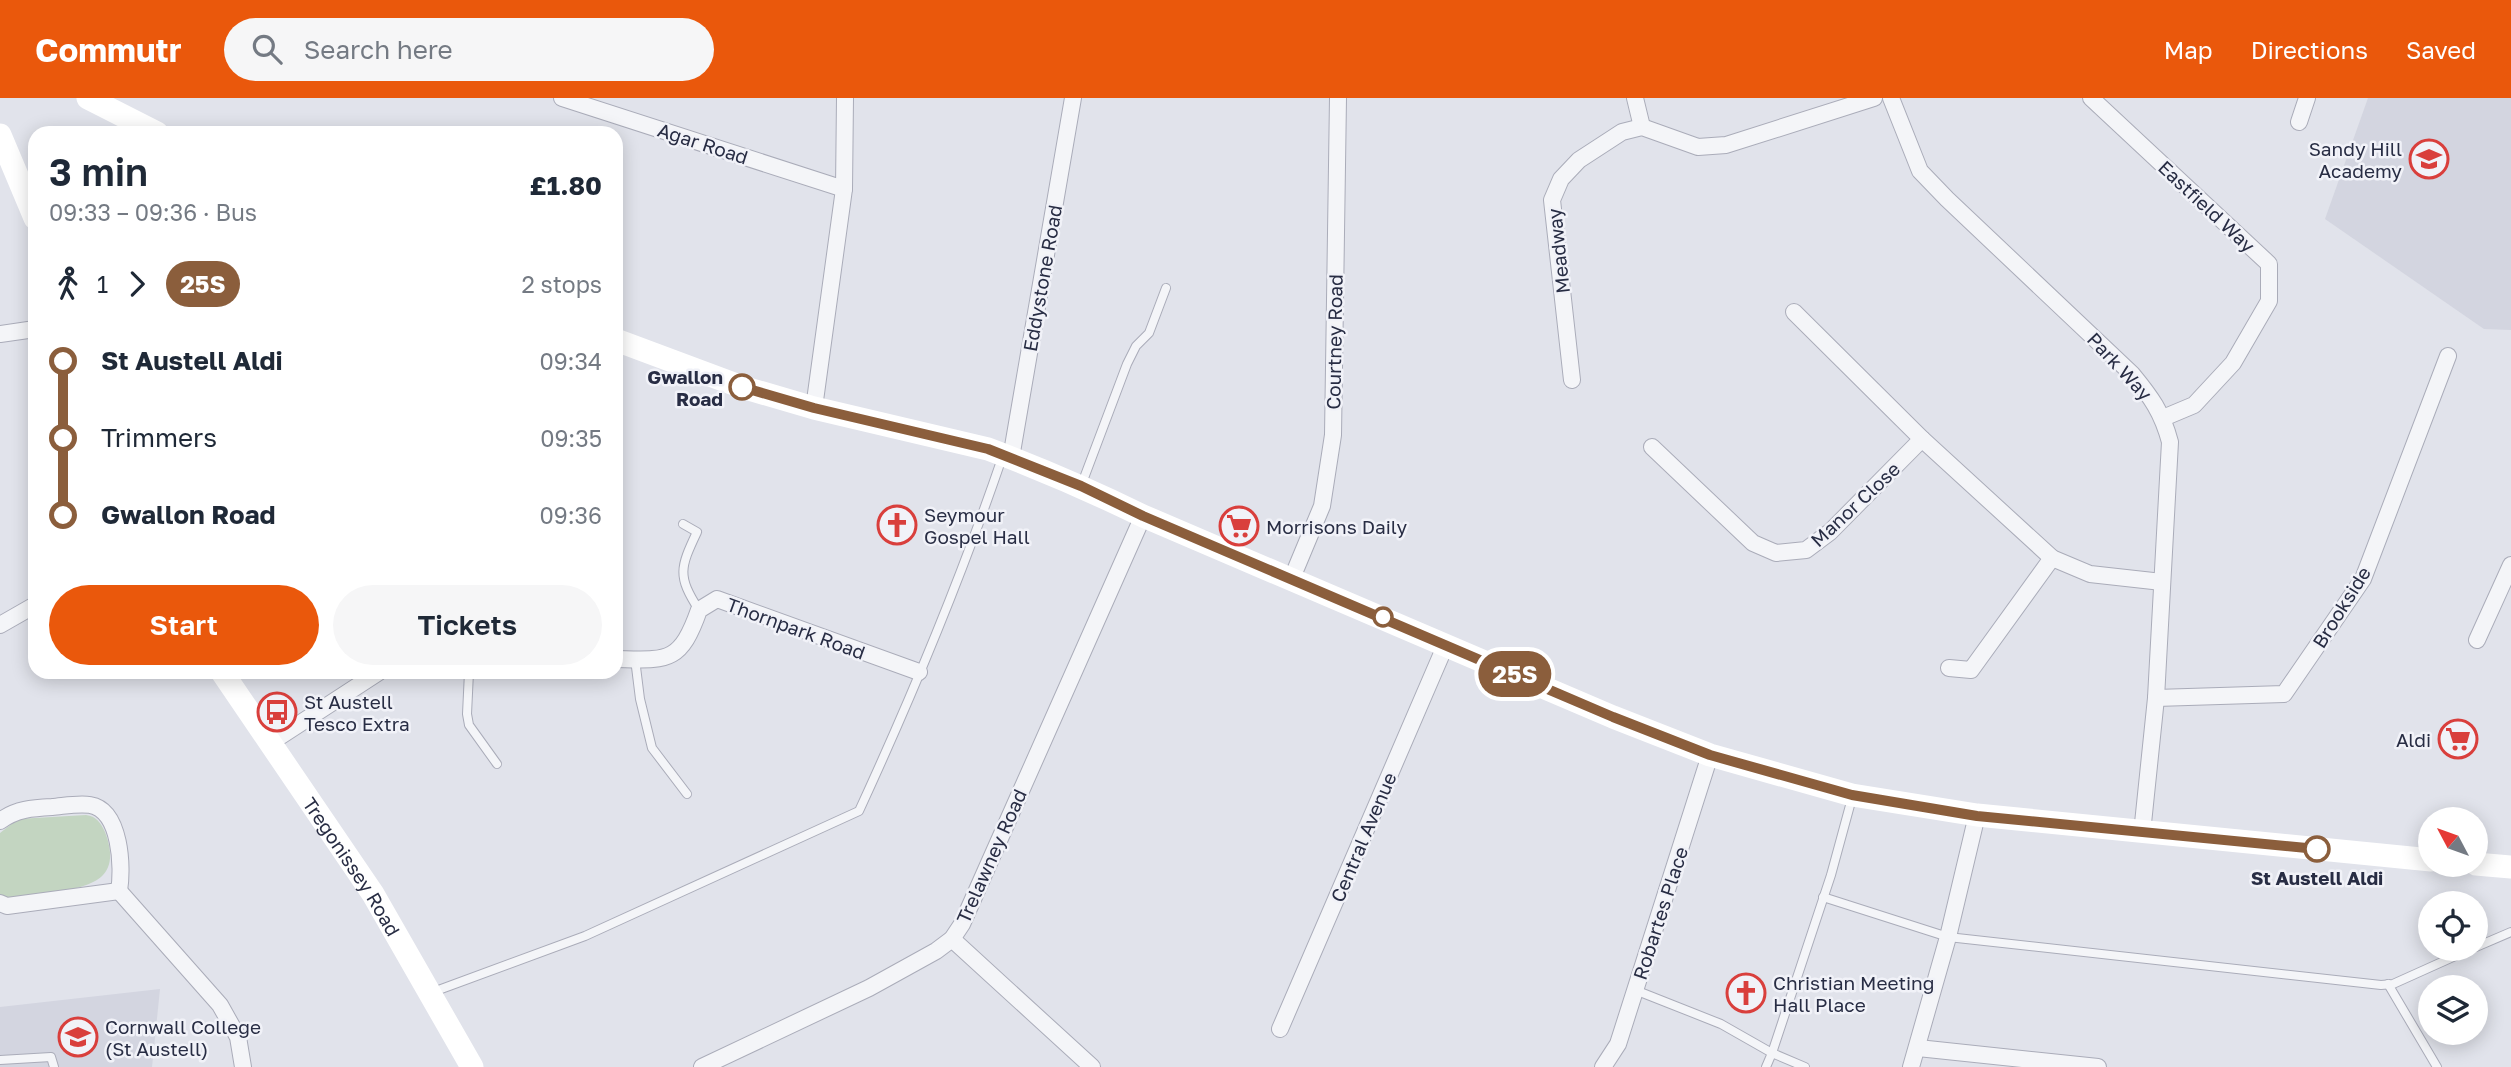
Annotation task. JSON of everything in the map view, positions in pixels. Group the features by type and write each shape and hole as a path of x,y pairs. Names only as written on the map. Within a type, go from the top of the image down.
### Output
{"street":[{"path":"88,98 143,126"},
{"name":"Agar Road","path":"562,98 844,189"},
{"path":"814,408 844,189 845,98"},
{"name":"Eddystone Road","path":"1007,457 1073,98"},
{"name":"Courtney Road","path":"1292,578 1322,506 1333,435 1339,98"},
{"path":"1634,98 1642,127 1698,147 1726,145 1874,98"},
{"name":"Park Way","path":"1891,98 1920,171 2132,373 2164,418 2170,442 2157,698 2141,833"},
{"name":"Eastfield Way","path":"2091,98 2269,264 2269,302 2233,363 2194,405 2164,418"},
{"path":"2300,121 2306,98"},
{"name":"Meadway","path":"1572,380 1552,200 1561,179 1579,160 1622,132 1642,127"},
{"path":"0,135 28,201"},
{"path":"1794,312 1922,439 2052,558 2090,575 2162,582"},
{"path":"0,334 28,330"},
{"path":"623,343 742,387 814,408 988,449 1081,486 1143,516 1613,717 1710,755 1852,795 1977,816 2418,859"},
{"name":"Brookside","path":"2157,698 2284,694 2362,579 2448,356"},
{"name":"Manor Close","path":"1652,447 1753,543 1776,553 1806,550 1830,532 1922,439"},
{"name":"Trelawney Road","path":"702,1067 869,988 936,951 952,939 962,924 1143,516"},
{"path":"1949,668 1971,670 2052,558"},
{"path":"2477,640 2511,565"},
{"name":"Thornpark Road","path":"623,659 652,661 668,658 681,647 692,631 699,610 717,599 919,672"},
{"path":"0,625 28,609"},
{"name":"Central Avenue","path":"1280,1029 1447,644"},
{"name":"Tregonissey Road","path":"227,679 373,894 430,993 466,1065"},
{"path":"270,743 368,679"},
{"name":"Robartes Place","path":"1603,1067 1618,1044 1710,755"},
{"path":"0,821 8,815 27,809 92,805 103,812 116,830 122,873 119,891"},
{"path":"1911,1067 1948,937 1977,816"},
{"path":"2488,865 2511,867"},
{"path":"0,903 6,906 119,891"},
{"path":"119,891 220,1005 238,1037 243,1067"},
{"path":"952,939 1092,1067"},
{"path":"1918,1048 2098,1067"}],"lane":[{"path":"1081,486 1132,352 1149,332 1166,288"},
{"path":"430,993 585,936 859,811 889,746 1007,457"},
{"path":"683,524 697,532 683,562 685,589 699,610"},
{"path":"635,660 640,699 652,747 687,794"},
{"path":"469,679 469,725 497,764"},
{"path":"1766,1067 1823,897 1852,795"},
{"path":"1823,897 1948,937 2381,985 2444,961"},
{"path":"2488,942 2511,932"},
{"path":"2388,984 2437,1067"},
{"path":"1635,990 1721,1024 1772,1053 1805,1067"},
{"path":"0,1060 51,1057 54,1067"}],"shaded area":[{"name":"Sandy Hill Academy","path":"2368,98 2511,98 2511,330 2484,329 2325,219"},
{"name":"Cornwall College (St Austell)","path":"160,989 152,1067 0,1067 0,1007"}],"green space":[{"path":"86,815 100,823 105,832 110,849 110,862 106,872 98,879 76,888 30,897 0,896 0,833 18,819"}],"bus line":[{"name":"25S","path":"742,387 814,408 988,449 1081,486 1143,516 1613,717 1710,755 1852,795 1977,816 2317,849"}],"place":[{"name":"Sandy Hill Academy","path":"2429,159"},
{"name":"Gwallon Road","path":"742,387"},
{"name":"Seymour Gospel Hall","path":"897,525"},
{"name":"Morrisons Daily","path":"1239,526"},
{"name":"St Austell Tesco Extra","path":"277,712"},
{"name":"Aldi","path":"2458,739"},
{"name":"St Austell Aldi","path":"2317,849"},
{"name":"Christian Meeting Hall Place","path":"1746,993"},
{"name":"Cornwall College (St Austell)","path":"78,1037"}]}
